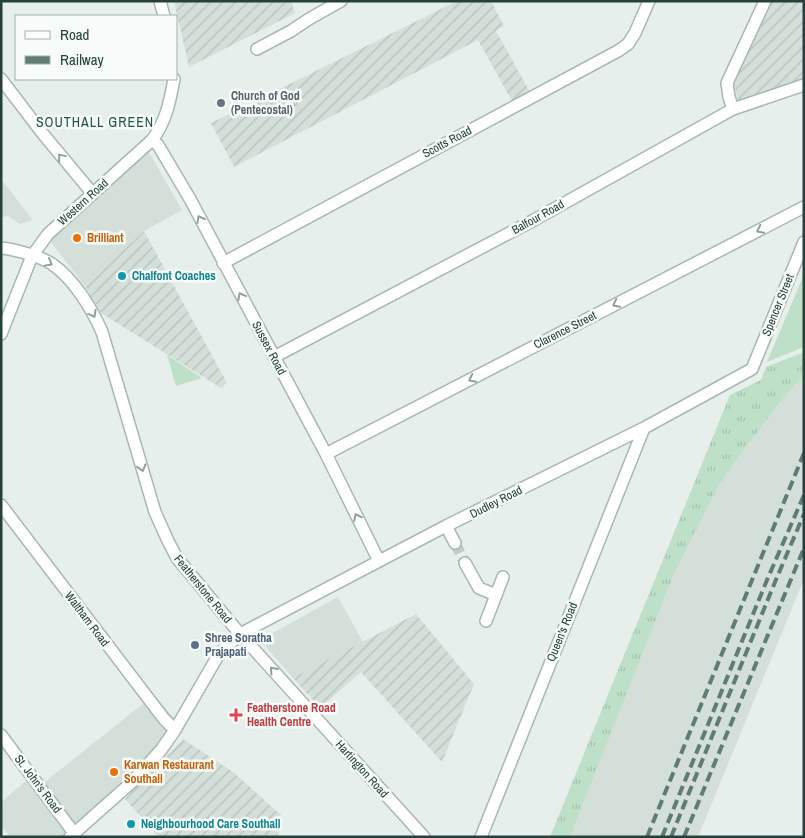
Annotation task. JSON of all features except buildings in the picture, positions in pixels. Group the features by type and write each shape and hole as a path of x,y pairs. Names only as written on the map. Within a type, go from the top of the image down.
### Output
{"street":[{"path":"160,1 164,15"},
{"path":"258,49 341,1"},
{"name":"Scotts Road","path":"223,263 618,51 628,44 650,1"},
{"path":"733,109 726,83 765,1"},
{"path":"1,79 92,194"},
{"name":"Western Road","path":"1,334 32,256 48,234 152,140 161,127 170,100 174,80"},
{"name":"Balfour Road","path":"274,357 534,220 733,109 804,85"},
{"name":"Sussex Road","path":"152,140 158,145 190,199 326,454 379,561"},
{"name":"Clarence Street","path":"326,454 804,207"},
{"name":"Spencer Street","path":"752,369 804,242"},
{"name":"Featherstone Road","path":"1,248 17,250 47,261 65,274 95,317 102,332 155,512 168,541 186,570 240,634 219,654 176,730 162,750 132,782 71,836"},
{"name":"Dudley Road","path":"240,634 446,526 644,428 752,369"},
{"name":"Queen's Road","path":"481,837 644,428"},
{"name":"Waltham Road","path":"1,505 164,719 176,730"},
{"path":"446,526 455,543"},
{"path":"465,562 479,588 496,594"},
{"path":"486,621 503,577"},
{"name":"Hartington Road","path":"240,634 424,837"},
{"name":"St. John's Road","path":"1,735 71,836"}],"shaded area":[{"path":"174,1 291,1 295,13 189,67"},
{"path":"457,1 491,1 504,26 496,31 530,92 512,101 478,40 234,167 211,123"},
{"path":"770,1 804,1 804,82 739,104 733,80"},
{"path":"146,147 182,210 144,231 85,286 43,232"},
{"path":"1,179 33,220 20,224 8,216 1,217"},
{"path":"144,231 227,383 221,388 101,313 85,286"},
{"path":"804,375 804,579 698,837 570,837 675,572 718,487 782,400"},
{"path":"338,597 363,642 293,678 260,640"},
{"path":"416,614 474,684 442,762 361,672 320,708 293,678"},
{"path":"154,695 174,718 155,754 131,779 64,835 65,837 8,837 1,826 1,802 33,775 41,785"},
{"path":"183,739 233,772 281,815 278,837 159,837 125,799"}],"green space":[{"path":"804,274 804,347 767,362"},
{"path":"804,352 804,375 782,400 718,487 675,572 570,837 550,837 730,395 761,380 766,367"},
{"path":"167,355 202,378 176,386"}],"tunnel":[{"path":"455,543 465,563"}],"railway":[{"path":"647,837 804,453"},
{"path":"662,837 767,580 804,495"},
{"path":"671,837 804,514"},
{"path":"684,837 804,548"}],"place":[{"name":"Church of God (Pentecostal)","path":"221,103"},
{"name":"Brilliant","path":"77,238"},
{"name":"Chalfont Coaches","path":"122,276"},
{"name":"Shree Soratha Prajapati","path":"195,645"},
{"name":"Featherstone Road Health Centre","path":"236,715"},
{"name":"Karwan Restaurant Southall","path":"114,772"},
{"name":"Neighbourhood Care Southall","path":"131,824"}],"district":[{"name":"SOUTHALL GREEN","path":"95,122"}]}
